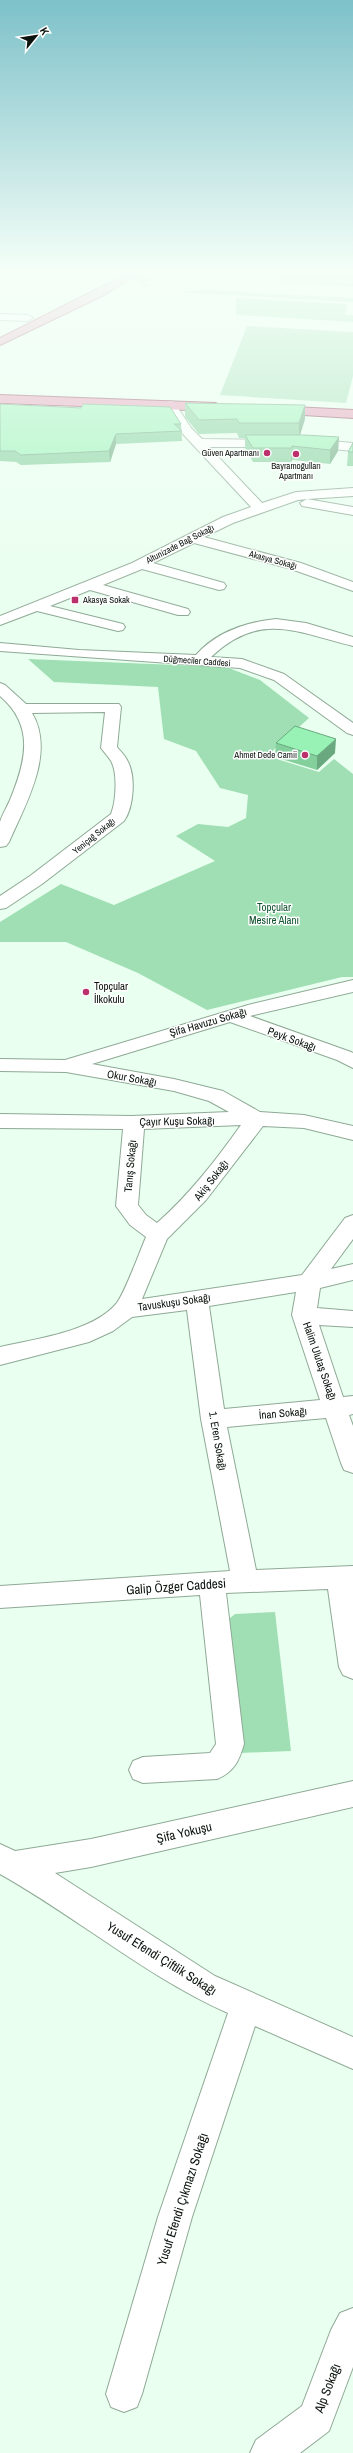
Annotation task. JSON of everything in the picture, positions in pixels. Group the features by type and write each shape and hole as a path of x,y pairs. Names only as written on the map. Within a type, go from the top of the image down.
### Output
{"main road":[{"path":"0,399 227,408"},
{"path":"265,410 353,414"}],"street":[{"path":"170,405 186,430 260,508"},
{"path":"199,443 292,443 353,447"},
{"name":"Altunizade Bağ Sokağı","path":"6,619 141,564 192,538 260,508 284,500 320,493 353,492"},
{"path":"284,500 353,512"},
{"name":"Akasya Sokağı","path":"192,538 296,566 353,587"},
{"path":"141,564 218,586"},
{"path":"89,585 183,612"},
{"path":"37,607 118,627"},
{"path":"0,628 6,619"},
{"path":"200,660 206,652 243,629 268,623 294,624 353,642"},
{"path":"0,640 23,648"},
{"path":"0,647 23,648"},
{"name":"Düğmeciler Caddesi","path":"23,648 79,654 200,660 242,664 279,677 353,730"},
{"path":"0,688 13,697 22,709 33,731 34,749 26,779 4,823 0,842"},
{"name":"Yeniçağ Sokağı","path":"0,904 96,836 118,817 123,806 124,785 120,761 110,748 113,706 22,709"},
{"name":"Şifa Havuzu Sokağı","path":"66,1066 111,1049 323,991 353,986"},
{"name":"Peyk Sokağı","path":"231,1016 303,1043 344,1056 353,1062"},
{"name":"Okur Sokağı","path":"0,1065 66,1066 174,1085 216,1096 257,1119"},
{"name":"Çayır Kuşu Sokağı","path":"0,1121 134,1122 257,1119 295,1121 350,1127"},
{"name":"Akiş Sokağı","path":"158,1235 181,1216 206,1188 257,1119"},
{"name":"Tanış Sokağı","path":"134,1122 127,1206 138,1220 158,1235"},
{"name":"Halim Ulutaş Sokağı","path":"353,1223 309,1282 304,1315 345,1407 353,1463"},
{"path":"126,1309 158,1235"},
{"name":"Tavuskuşu Sokağı","path":"0,1356 81,1336 106,1325 126,1309 197,1300 258,1288 309,1282 353,1272"},
{"name":"1. Eren Sokağı","path":"197,1300 213,1418 245,1581"},
{"path":"304,1315 353,1319"},
{"name":"İnan Sokağı","path":"213,1418 345,1407"},
{"path":"347,1577 353,1667"},
{"name":"Galip Özger Caddesi","path":"0,1597 245,1581 347,1577"},
{"path":"143,1770 217,1766 226,1757 230,1744 212,1583"},
{"name":"Şifa Yokuşu","path":"7,1862 91,1853 353,1794"},
{"name":"Yusuf Efendi Çiftlik Sokağı","path":"7,1862 204,1987 353,2053"},
{"name":"Yusuf Efendi Çıkmazı Sokağı","path":"124,2394 174,2217 246,2006"},
{"name":"Alp Sokağı","path":"269,2453 316,2418 344,2343 353,2326"}],"green space":[{"path":"222,389 350,389 346,403 220,395"},
{"name":"Topçular Mesire Alanı","path":"28,659 226,667 260,680 309,718 267,756 319,772 334,759 353,774 353,977 342,977 207,1010 138,973 66,942 0,942 0,922 61,884 114,905 215,861 176,836 198,824 228,827 246,818 248,795 220,788 196,751 164,739 158,687 54,682"},
{"path":"275,1612 291,1751 240,1753 229,1619 235,1614"}],"building":[{"path":"185,403 305,405 299,423 239,423 237,419 199,420"},
{"path":"0,404 81,408 83,404 170,407 181,424 174,424 182,431 116,434 109,451 21,455 15,451 0,451"},
{"path":"245,435 304,435 339,437 330,450 292,446 292,448 253,448"},
{"path":"353,443 353,452 348,452"},
{"path":"295,726 336,739 317,756 276,743"}],"place":[{"name":"Güven Apartmanı","path":"267,453"},
{"name":"Bayramoğulları Apartmanı","path":"296,454"},
{"name":"Akasya Sokak","path":"75,600"},
{"name":"Ahmet Dede Camii","path":"305,755"},
{"name":"Topçular İlkokulu","path":"86,992"}]}
